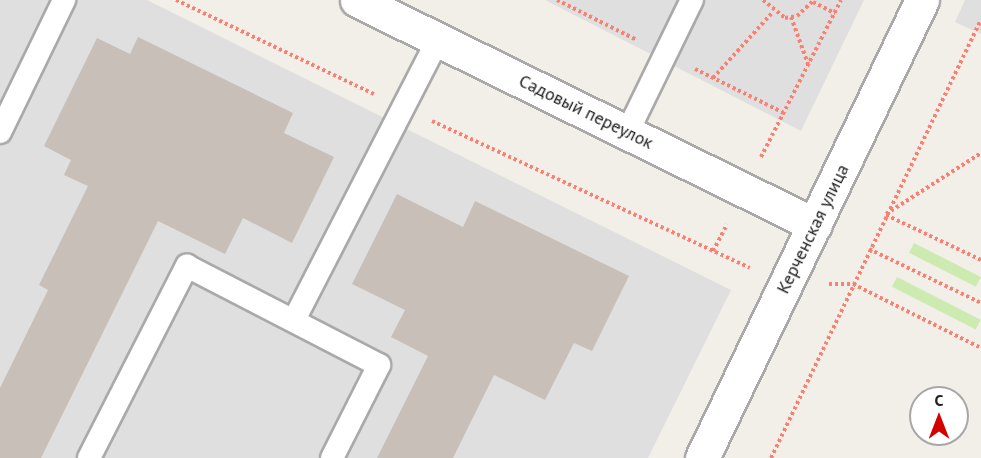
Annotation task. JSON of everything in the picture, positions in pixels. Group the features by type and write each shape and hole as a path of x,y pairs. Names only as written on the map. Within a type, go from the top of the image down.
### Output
{"street":[{"name":"Садовый переулок","path":"357,0 815,225"},
{"name":"Керченская улица","path":"702,458 922,0"}],"lane":[{"path":"0,132 64,0"},
{"path":"627,133 692,0"},
{"path":"294,320 438,40"},
{"path":"89,458 187,267 379,365 332,458"}],"path":[{"path":"176,0 786,284 853,284 981,348"},
{"path":"557,0 784,113"},
{"path":"763,0 772,13 790,17 813,1 835,13"},
{"path":"713,251 841,0"},
{"path":"713,78 772,13"},
{"path":"790,17 809,65"},
{"path":"771,458 885,215 981,20"},
{"path":"885,215 981,153"},
{"path":"885,215 981,260"},
{"path":"869,249 981,303"}],"shaded area":[{"path":"0,0 147,0 731,290 648,458 0,458"},
{"path":"545,0 864,0 801,131"},
{"path":"965,0 981,0 981,34 955,22"}],"green space":[{"path":"914,243 981,277 976,287 909,253"},
{"path":"897,277 981,320 976,329 892,287"}],"building":[{"path":"138,37 293,113 284,133 334,157 292,243 243,218 225,254 158,221 41,458 0,458 0,388 48,290 39,285 88,186 64,175 71,160 44,146 97,38 130,54"},
{"path":"397,194 463,227 475,201 629,276 592,351 574,343 545,400 494,375 453,458 377,458 428,356 391,337 405,310 352,284"}]}
